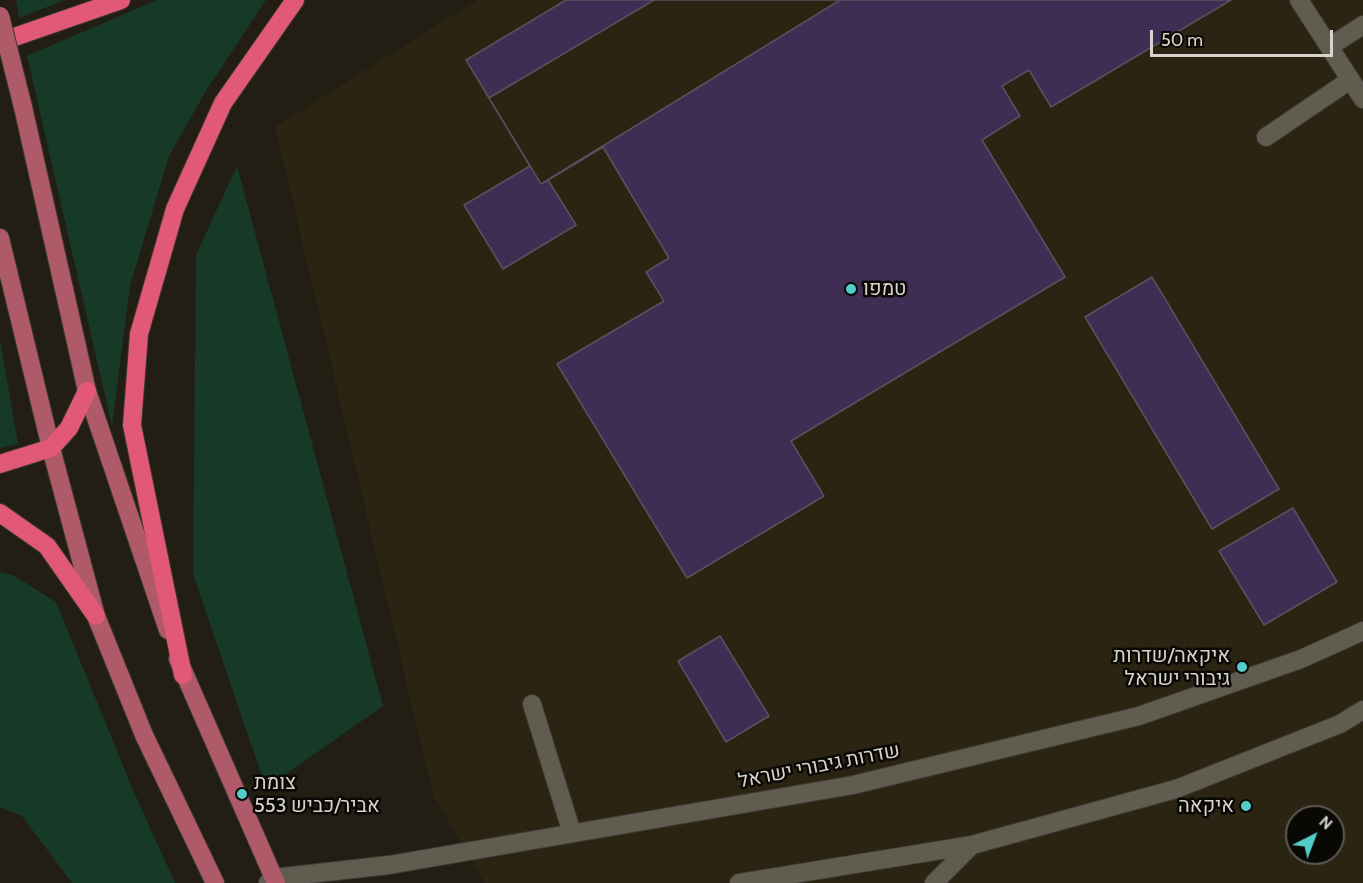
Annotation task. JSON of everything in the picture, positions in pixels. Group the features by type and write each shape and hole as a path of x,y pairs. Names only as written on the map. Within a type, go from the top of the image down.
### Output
{"highway":[{"path":"0,42 121,0"},
{"path":"183,675 132,425 139,334 175,209 218,114 296,0"},
{"path":"0,464 51,448 69,428 87,392"},
{"path":"0,513 47,546 96,616"}],"main road":[{"path":"0,16 23,107 87,392 183,675 273,881"},
{"path":"0,238 51,448 96,616 144,735 215,883"}],"street":[{"path":"1299,0 1363,99"},
{"path":"1329,47 1363,25"},
{"path":"1266,137 1350,80"},
{"name":"שדרות גיבורי ישראל","path":"273,881 389,864 853,785 1139,716 1301,659 1363,631"},
{"path":"532,704 572,833"},
{"path":"742,883 972,844 1176,789 1340,723 1363,710"},
{"path":"934,883 972,844"}],"shaded area":[{"path":"477,0 1363,0 1363,883 485,883 433,795 275,127"}],"green space":[{"path":"16,0 65,0 19,18"},
{"path":"157,0 266,0 207,89 169,156 130,286 112,426 27,56"},
{"path":"237,166 383,706 266,788 193,574 196,255"},
{"path":"0,339 18,444 0,448"},
{"path":"0,572 13,575 56,602 133,790 175,883 72,883 22,816 0,807"}],"building":[{"name":"טמפו","path":"566,0 1231,0 1051,107 1029,70 1002,86 1020,116 982,140 1065,277 791,441 824,496 687,578 557,364 664,301 646,272 669,258 603,147 548,180 576,225 503,269 464,205 530,166 466,60"},
{"path":"654,0 840,0 541,184 489,98"},
{"path":"1152,277 1279,489 1212,529 1085,317"},
{"path":"1293,508 1337,582 1264,625 1219,551"},
{"path":"720,636 769,716 726,742 678,661"}],"place":[{"name":"טמפו","path":"851,289"},
{"name":"איקאה/שדרות גיבורי ישראל","path":"1242,667"},
{"name":"צומת אביר/כביש 553","path":"242,794"},
{"name":"איקאה","path":"1246,806"}]}
